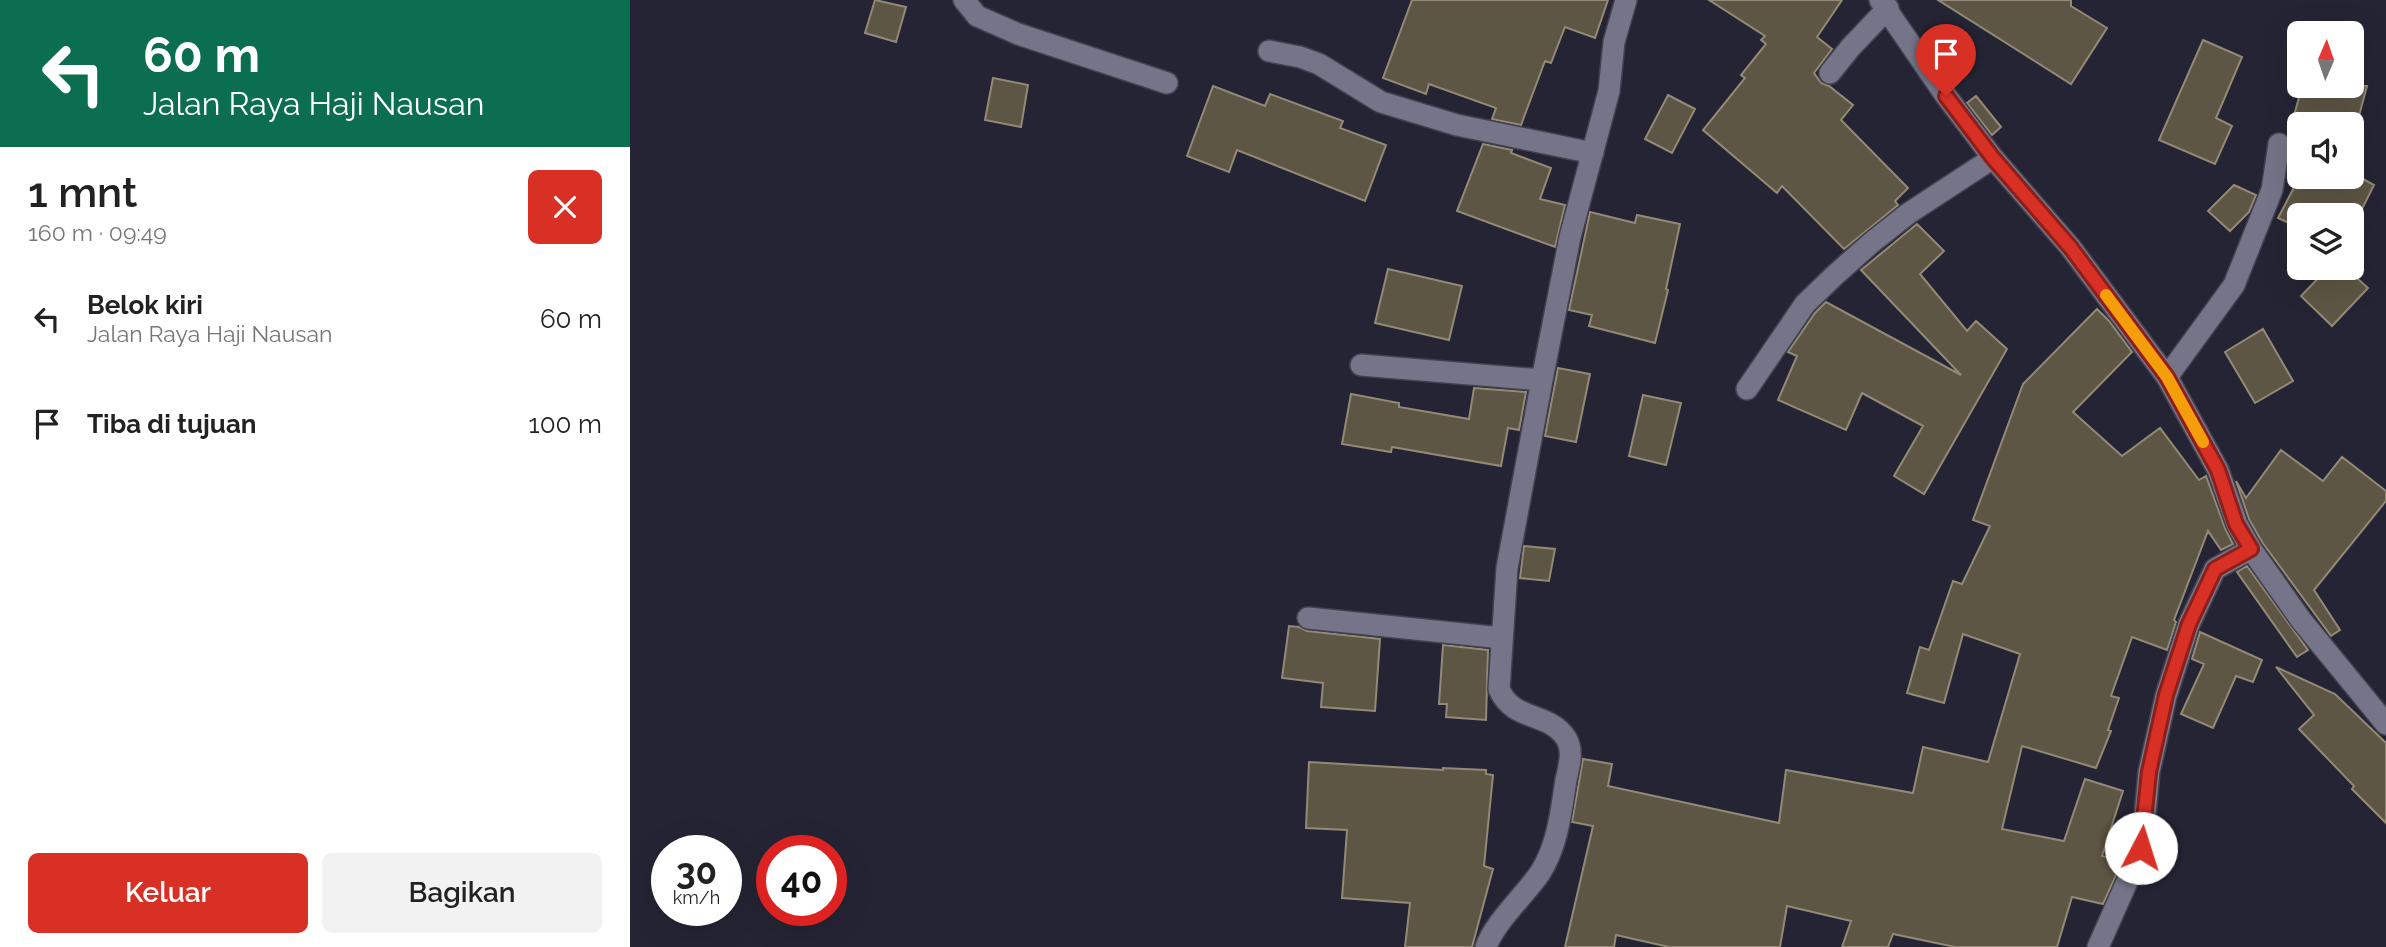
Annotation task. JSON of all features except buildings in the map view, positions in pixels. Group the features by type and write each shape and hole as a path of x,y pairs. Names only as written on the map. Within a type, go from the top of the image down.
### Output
{"street":[{"path":"964,0 977,16 1017,34 1167,83"},
{"path":"1486,947 1541,871 1557,833 1571,752 1566,739 1554,725 1520,713 1504,701 1499,689 1507,568 1570,237 1609,91 1614,42 1626,0"},
{"path":"1830,73 1884,4 1946,96 1993,158 2071,248 2167,377 2218,470 2236,524 2251,549 2301,620 2386,724"},
{"path":"1269,51 1319,64 1381,102 1457,125 1593,153"},
{"path":"2167,377 2234,285 2272,190 2279,144"},
{"path":"1746,389 1805,304 1834,276 1909,213 1993,158"},
{"path":"1361,365 1542,380"},
{"path":"2098,947 2141,848 2149,772 2166,695 2189,624 2215,569 2251,549"},
{"path":"1308,618 1502,638"}],"slow traffic":[{"path":"2106,295 2167,377 2203,442"}],"route":[{"path":"1946,96 1993,158 2071,248 2167,377 2218,470 2236,524 2251,549 2215,569 2189,624 2166,695 2149,772 2141,848"}]}
